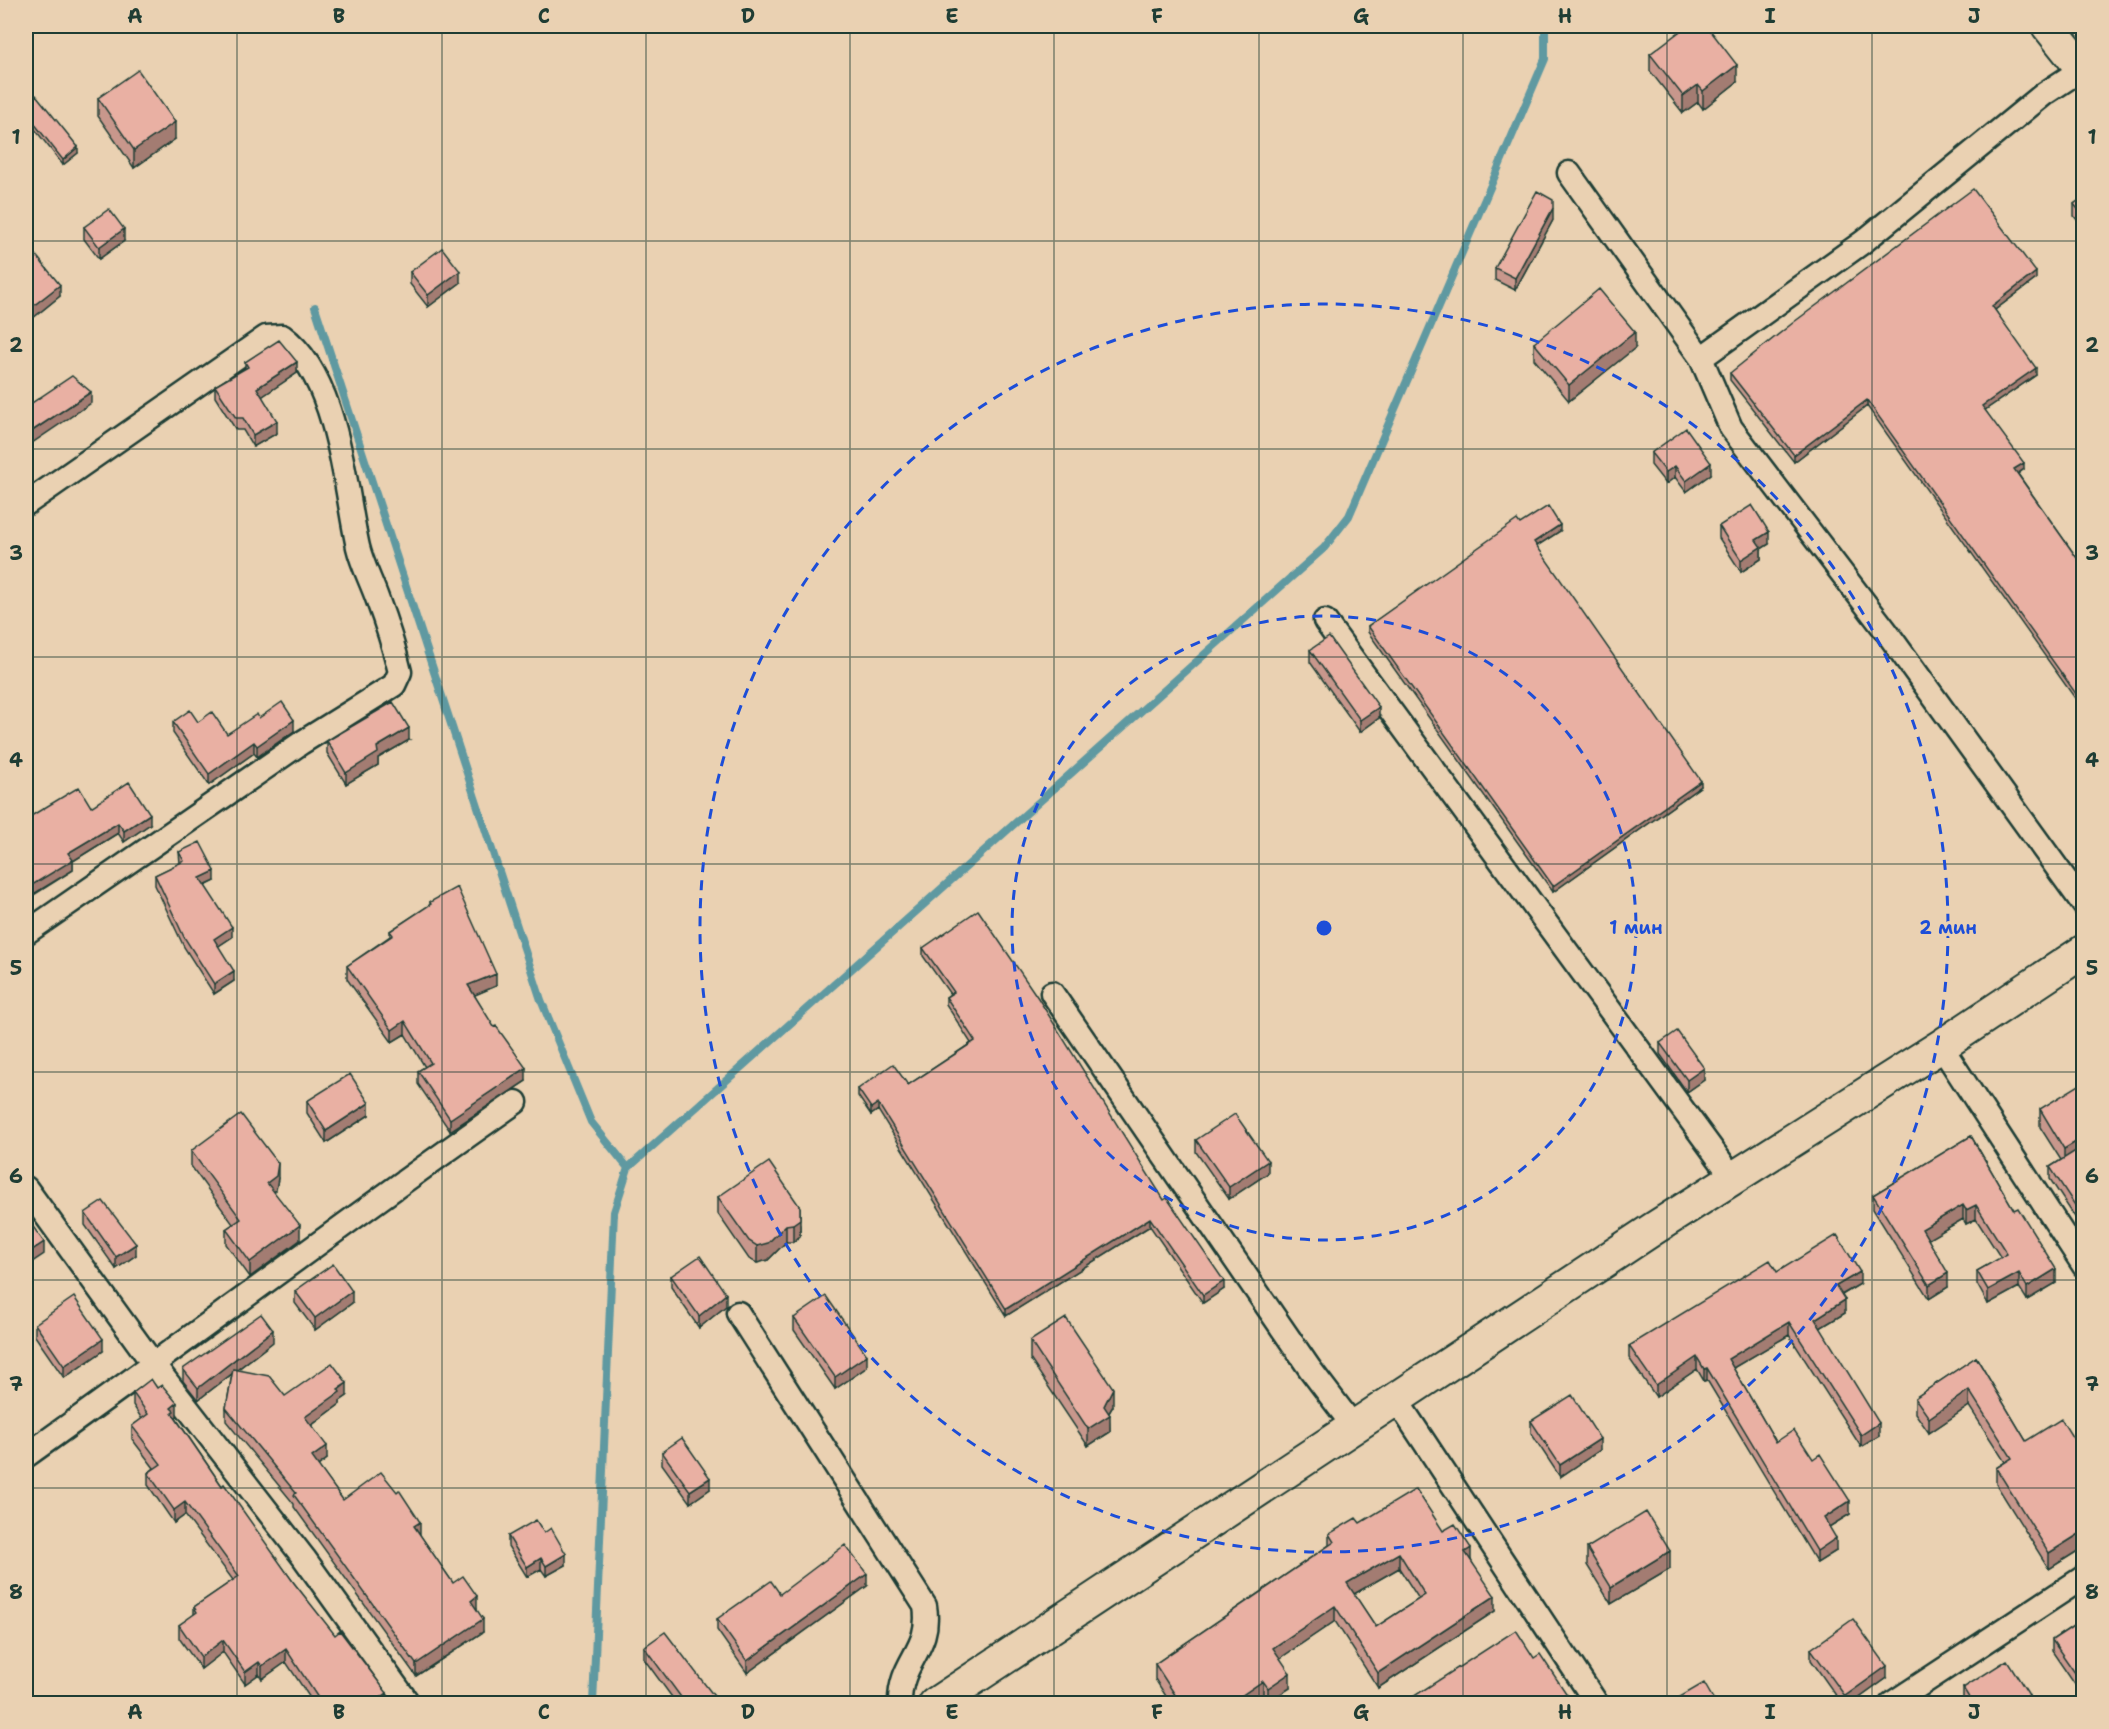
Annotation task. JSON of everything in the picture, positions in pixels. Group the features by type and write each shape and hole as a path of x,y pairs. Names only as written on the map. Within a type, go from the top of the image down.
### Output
{"main road":[{"path":"2048,26 2083,70"},
{"path":"935,1704 1733,1178 1941,1046 2084,951"}],"street":[{"path":"1701,358 1863,242 2044,94 2083,70"},
{"path":"1569,173 1701,358 1731,428 1886,631 2084,905"},
{"path":"26,504 266,337 282,336 291,343 313,372 334,428 350,492 358,548 378,601 400,672 394,685 301,743 26,933"},
{"path":"1326,621 1733,1178"},
{"path":"1052,993 1310,1369 1354,1427"},
{"path":"1941,1046 2084,1266"},
{"path":"26,1456 297,1261 383,1194 516,1102"},
{"path":"26,1188 154,1365 304,1558 409,1704"},
{"path":"738,1313 925,1606 926,1633 900,1682 900,1704"},
{"path":"1396,1399 1597,1704"},
{"path":"1890,1704 2084,1577"}],"building":[{"path":"1687,26 1707,26 1737,65 1703,91 1698,85 1683,96 1650,54"},
{"path":"138,70 175,122 134,150 98,98"},
{"path":"36,95 78,147 63,160 26,113 26,103"},
{"path":"1973,189 2036,272 1992,306 2036,368 1982,406 2024,463 2014,469 2084,568 2084,705 1867,400 1794,455 1730,373 1794,322"},
{"path":"1537,191 1553,200 1553,208 1515,278 1495,268"},
{"path":"2084,197 2084,217 2074,204"},
{"path":"109,209 124,229 99,247 84,227"},
{"path":"26,243 60,285 33,306 26,296"},
{"path":"442,248 460,271 428,295 410,272"},
{"path":"1599,289 1635,332 1569,385 1534,343"},
{"path":"279,340 297,362 257,388 277,421 253,435 243,418 236,418 215,386 248,367 245,362"},
{"path":"72,376 91,392 26,435 26,407"},
{"path":"1686,428 1711,463 1686,481 1675,466 1666,472 1651,453"},
{"path":"1752,505 1769,532 1756,540 1761,547 1741,560 1719,526"},
{"path":"1548,506 1560,525 1534,542 1701,781 1553,886 1368,626 1517,520 1520,524"},
{"path":"26,598 31,606 26,610"},
{"path":"1329,637 1379,707 1360,720 1310,650"},
{"path":"282,702 294,720 257,746 254,742 209,774 173,722 190,710 198,722 212,712 227,734 257,714 259,718"},
{"path":"393,702 409,728 377,747 378,753 346,773 327,741"},
{"path":"129,782 150,814 124,831 118,823 68,853 73,860 27,888 32,896 26,900 26,819 79,787 91,807"},
{"path":"200,842 215,871 200,878 232,927 214,939 234,971 214,984 184,937 155,875 184,861 179,852"},
{"path":"457,887 496,974 468,985 494,1027 496,1026 526,1068 450,1119 418,1071 431,1063 405,1021 392,1030 347,966 393,935 390,931 431,904 430,902"},
{"path":"978,910 1038,998 1164,1200 1167,1198 1224,1281 1203,1295 1150,1218 1006,1309 878,1103 871,1108 858,1089 893,1064 908,1085 975,1041 946,997 954,992 923,948"},
{"path":"1677,1031 1704,1068 1687,1080 1660,1043"},
{"path":"350,1074 369,1103 326,1131 307,1101"},
{"path":"2084,1082 2084,1137 2064,1149 2040,1109"},
{"path":"241,1114 278,1163 276,1176 267,1183 300,1225 250,1262 226,1229 241,1219 191,1151"},
{"path":"1235,1114 1268,1161 1229,1187 1196,1140"},
{"path":"1971,1136 2014,1210 2018,1208 2056,1269 2027,1287 2019,1273 1988,1290 1977,1271 2007,1254 1976,1205 1966,1210 1963,1205 1922,1229 1948,1273 1929,1285 1873,1195"},
{"path":"2077,1150 2084,1160 2084,1219 2050,1167"},
{"path":"769,1162 800,1207 800,1219 793,1224 786,1225 768,1243 757,1246 749,1241 718,1197"},
{"path":"103,1201 136,1244 116,1257 85,1213"},
{"path":"31,1224 44,1242 26,1254 26,1227"},
{"path":"1837,1235 1860,1272 1836,1286 1845,1300 1815,1319 1879,1423 1861,1435 1789,1322 1728,1359 1776,1442 1794,1430 1813,1459 1820,1454 1850,1501 1824,1518 1836,1538 1817,1551 1707,1368 1704,1369 1697,1357 1656,1385 1629,1346 1770,1260 1777,1272"},
{"path":"700,1256 726,1294 699,1316 671,1276"},
{"path":"333,1264 352,1291 315,1318 295,1291"},
{"path":"826,1296 867,1355 835,1377 794,1318"},
{"path":"74,1297 103,1339 64,1366 35,1324"},
{"path":"261,1314 273,1330 198,1388 183,1369"},
{"path":"1066,1318 1113,1388 1104,1406 1110,1415 1088,1429 1030,1341"},
{"path":"1976,1357 2026,1441 2061,1419 2084,1456 2084,1531 2049,1553 1996,1468 2012,1458 1969,1390 1929,1418 1915,1398"},
{"path":"332,1363 347,1383 338,1389 340,1392 305,1417 327,1446 312,1457 343,1500 381,1472 397,1492 399,1490 420,1522 414,1526 453,1583 463,1576 477,1596 471,1601 483,1619 416,1664 294,1495 296,1493 226,1408 233,1369 269,1376 285,1396"},
{"path":"151,1379 157,1388 162,1385 177,1403 171,1408 174,1411 172,1413 222,1486 224,1484 294,1583 335,1635 340,1631 387,1693 372,1704 322,1704 286,1649 262,1666 259,1662 245,1672 223,1640 201,1657 179,1625 197,1612 194,1607 239,1576 185,1502 174,1510 148,1473 161,1464 132,1426 148,1414 133,1393"},
{"path":"1572,1395 1600,1439 1560,1465 1531,1421"},
{"path":"682,1438 710,1478 690,1491 662,1452"},
{"path":"1416,1489 1443,1531 1455,1524 1471,1548 1465,1552 1495,1596 1378,1673 1335,1606 1273,1648 1290,1673 1268,1688 1263,1681 1229,1704 1181,1704 1155,1664 1334,1542 1329,1534 1356,1518 1360,1523","holes":["1399,1553 1425,1595 1376,1627 1347,1583"]},
{"path":"1646,1512 1670,1551 1611,1587 1587,1548"},
{"path":"536,1520 544,1533 551,1528 566,1554 546,1566 541,1558 527,1567 508,1536"},
{"path":"845,1545 867,1574 747,1661 717,1619 771,1581 780,1594"},
{"path":"1853,1619 1887,1666 1845,1696 1811,1649"},
{"path":"2084,1619 2084,1678 2080,1680 2052,1640"},
{"path":"1516,1630 1534,1658 1540,1654 1568,1696 1557,1704 1402,1704"},
{"path":"665,1632 720,1704 686,1704 644,1647"},
{"path":"2007,1660 2029,1695 2016,1704 1973,1704 1963,1688"},
{"path":"1704,1683 1716,1704 1668,1704"}],"waterway":[{"path":"593,1704 614,1212 628,1168 1324,548 1349,516 1545,59 1545,26"},
{"path":"315,307 541,1000 591,1122 628,1168"}]}
